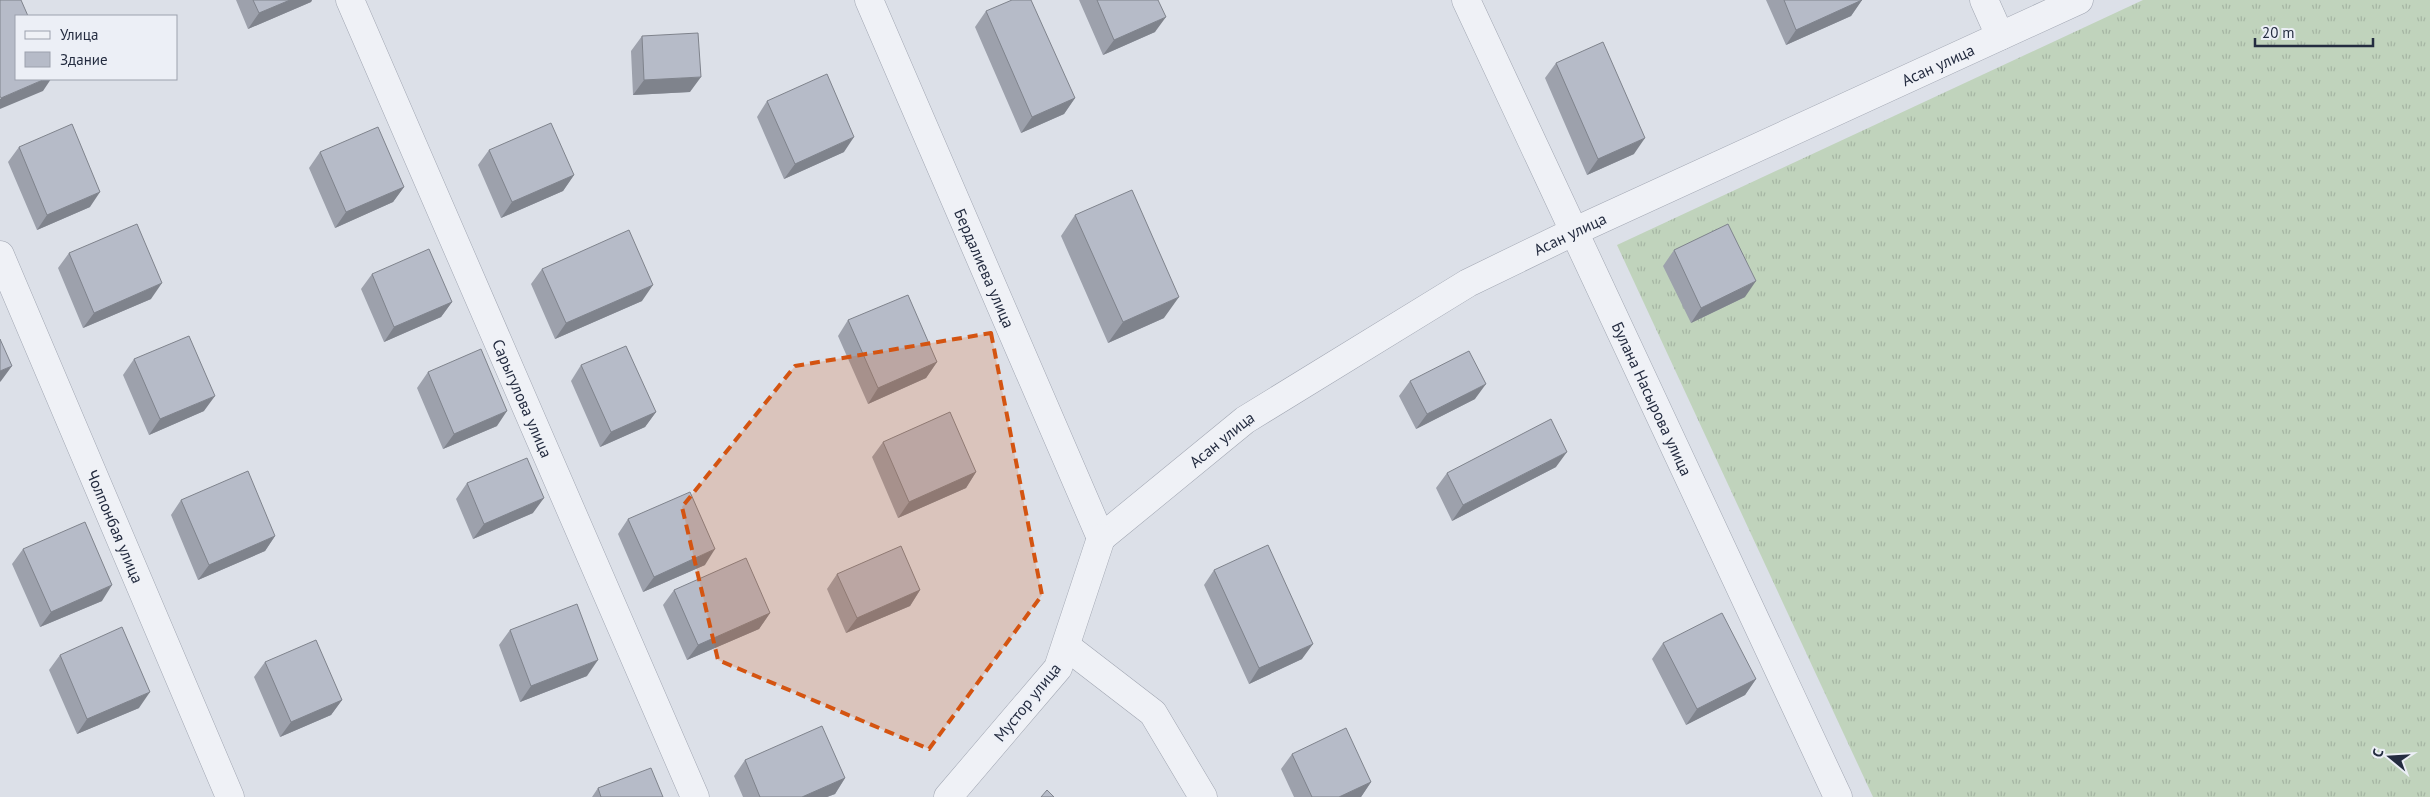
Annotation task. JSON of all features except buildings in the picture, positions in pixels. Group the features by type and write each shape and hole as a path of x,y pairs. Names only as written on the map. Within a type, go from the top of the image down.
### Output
{"street":[{"name":"Сарыгулова улица","path":"350,0 695,797"},
{"name":"Бердалиева улица","path":"869,0 1101,538"},
{"name":"Булана Насырова улица","path":"1466,0 1838,797"},
{"path":"1984,0 2000,36"},
{"name":"Асан улица","path":"1101,538 1245,420 1468,283 1573,232 2079,0"},
{"name":"Чолпонбая улица","path":"0,255 230,797"},
{"name":"Мустор улица","path":"948,797 1058,668 1101,538"},
{"path":"1066,646 1153,712 1203,797"}],"highlighted area":[{"path":"991,333 1042,595 929,749 718,660 682,507 795,366"}],"green space":[{"path":"2143,0 2430,0 2430,797 1873,797 1617,245"}]}
